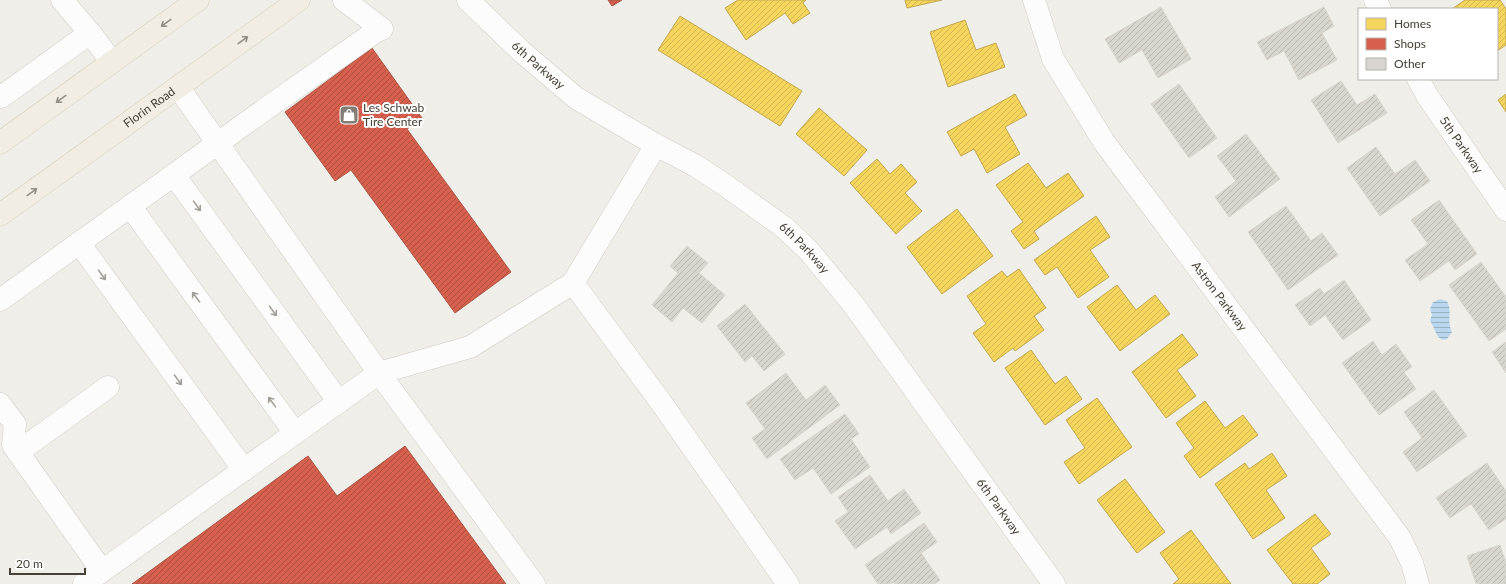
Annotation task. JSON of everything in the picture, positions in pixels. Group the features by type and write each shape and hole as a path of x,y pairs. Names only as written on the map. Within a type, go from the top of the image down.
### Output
{"main road":[{"path":"0,143 198,0"},
{"name":"Florin Road","path":"0,215 299,0"}],"street":[{"path":"62,0 112,62"},
{"path":"0,300 217,143 375,32 382,29 344,0"},
{"name":"6th Parkway","path":"468,0 522,52 576,98 656,145 696,166 725,185 784,228 809,252 852,304 1054,584"},
{"name":"Astron Parkway","path":"1034,0 1053,59 1104,142 1400,538 1412,563 1418,584"},
{"path":"1,98 90,33"},
{"name":"5th Parkway","path":"1419,80 1428,97 1506,210"},
{"path":"178,87 379,373 534,584"},
{"path":"84,584 379,373 470,347 573,283 656,145"},
{"path":"174,175 339,402"},
{"path":"130,206 295,433"},
{"path":"79,243 244,470"},
{"path":"573,283 660,401 787,584"},
{"path":"10,447 108,387"},
{"path":"0,404 15,424 10,447 102,571"}],"water":[{"path":"1440,299 1447,301 1449,305 1450,328 1452,332 1447,339 1443,340 1438,337 1430,320 1432,315 1430,309 1433,302"}],"building: Homes":[{"path":"738,0 806,0 803,3 810,13 793,24 785,13 746,40 725,8"},
{"path":"905,0 942,0 907,8"},
{"path":"1465,0 1500,0 1506,9 1506,45 1498,50 1498,8 1453,8"},
{"path":"680,16 802,91 780,126 658,50"},
{"path":"965,20 976,50 996,43 1005,67 948,87 930,32"},
{"path":"1015,94 1027,115 1005,127 1020,154 987,173 974,149 961,156 947,132"},
{"path":"1506,94 1506,112 1498,100"},
{"path":"819,108 867,150 844,176 796,134"},
{"path":"877,159 890,174 901,164 917,182 905,193 922,211 896,234 850,183"},
{"path":"1028,163 1046,188 1068,173 1084,196 1034,231 1039,239 1024,249 1011,231 1023,222 996,185"},
{"path":"957,209 993,256 942,294 907,247"},
{"path":"1096,216 1110,237 1090,250 1109,277 1078,298 1057,267 1045,275 1034,260"},
{"path":"1019,269 1046,308 1034,316 1044,330 1015,351 1013,348 994,362 973,333 986,324 967,296 1002,271 1007,277"},
{"path":"1117,285 1136,310 1155,295 1170,314 1120,351 1087,307"},
{"path":"1182,334 1198,355 1177,370 1196,396 1166,418 1132,372"},
{"path":"1031,350 1055,384 1066,376 1082,399 1045,425 1005,368"},
{"path":"1097,398 1132,447 1079,484 1064,462 1085,448 1066,420"},
{"path":"1205,401 1225,428 1243,415 1258,435 1200,478 1184,456 1194,448 1176,423"},
{"path":"1272,453 1287,476 1266,490 1285,518 1253,539 1215,484 1245,463 1249,469"},
{"path":"1125,479 1165,532 1137,553 1097,500"},
{"path":"1315,514 1331,534 1311,548 1330,574 1317,584 1293,584 1267,550"},
{"path":"1191,530 1231,584 1173,584 1179,579 1160,553"}],"building: Shops":[{"path":"608,0 622,0 612,6"},
{"path":"372,48 422,118 407,129 511,272 455,313 351,170 335,181 285,112"},
{"path":"405,446 506,584 132,584 308,456 337,496"}],"building: Other":[{"path":"1161,7 1191,59 1158,78 1142,50 1119,63 1105,39"},
{"path":"1324,7 1334,26 1322,33 1337,60 1299,80 1284,51 1267,60 1257,42"},
{"path":"1341,81 1357,105 1375,94 1387,113 1338,143 1311,100"},
{"path":"1179,84 1217,138 1189,158 1151,104"},
{"path":"1246,134 1280,179 1229,217 1215,197 1236,181 1217,156"},
{"path":"1376,147 1395,174 1415,160 1430,181 1380,216 1347,168"},
{"path":"1439,200 1477,254 1455,270 1449,261 1420,281 1405,260 1428,244 1411,220"},
{"path":"1286,206 1311,241 1322,233 1338,255 1288,290 1248,232"},
{"path":"687,246 708,263 699,273 725,295 702,323 683,308 672,322 652,305 678,273 670,266"},
{"path":"1481,262 1506,297 1506,329 1489,341 1449,285"},
{"path":"1344,280 1371,320 1343,340 1325,315 1310,326 1295,305 1320,288 1324,294"},
{"path":"745,304 785,354 764,371 752,356 745,362 717,326"},
{"path":"1373,341 1382,355 1396,344 1412,367 1404,372 1416,389 1379,415 1342,363"},
{"path":"1506,342 1506,373 1492,352"},
{"path":"786,373 806,400 825,385 840,405 767,459 752,438 765,429 746,403"},
{"path":"1434,390 1467,436 1417,472 1403,452 1422,438 1404,412"},
{"path":"845,414 859,434 851,439 870,467 831,494 813,468 795,480 780,459"},
{"path":"1487,463 1506,491 1506,519 1489,530 1471,504 1450,518 1436,498"},
{"path":"870,475 888,501 904,489 921,513 891,534 887,527 855,549 835,521 848,512 838,497"},
{"path":"924,523 937,542 921,553 940,580 934,584 895,584 894,582 891,584 878,584 865,565"},
{"path":"1500,545 1506,563 1506,584 1476,584 1467,556"}],"place":[{"name":"Les Schwab Tire Center","path":"349,115"}]}
